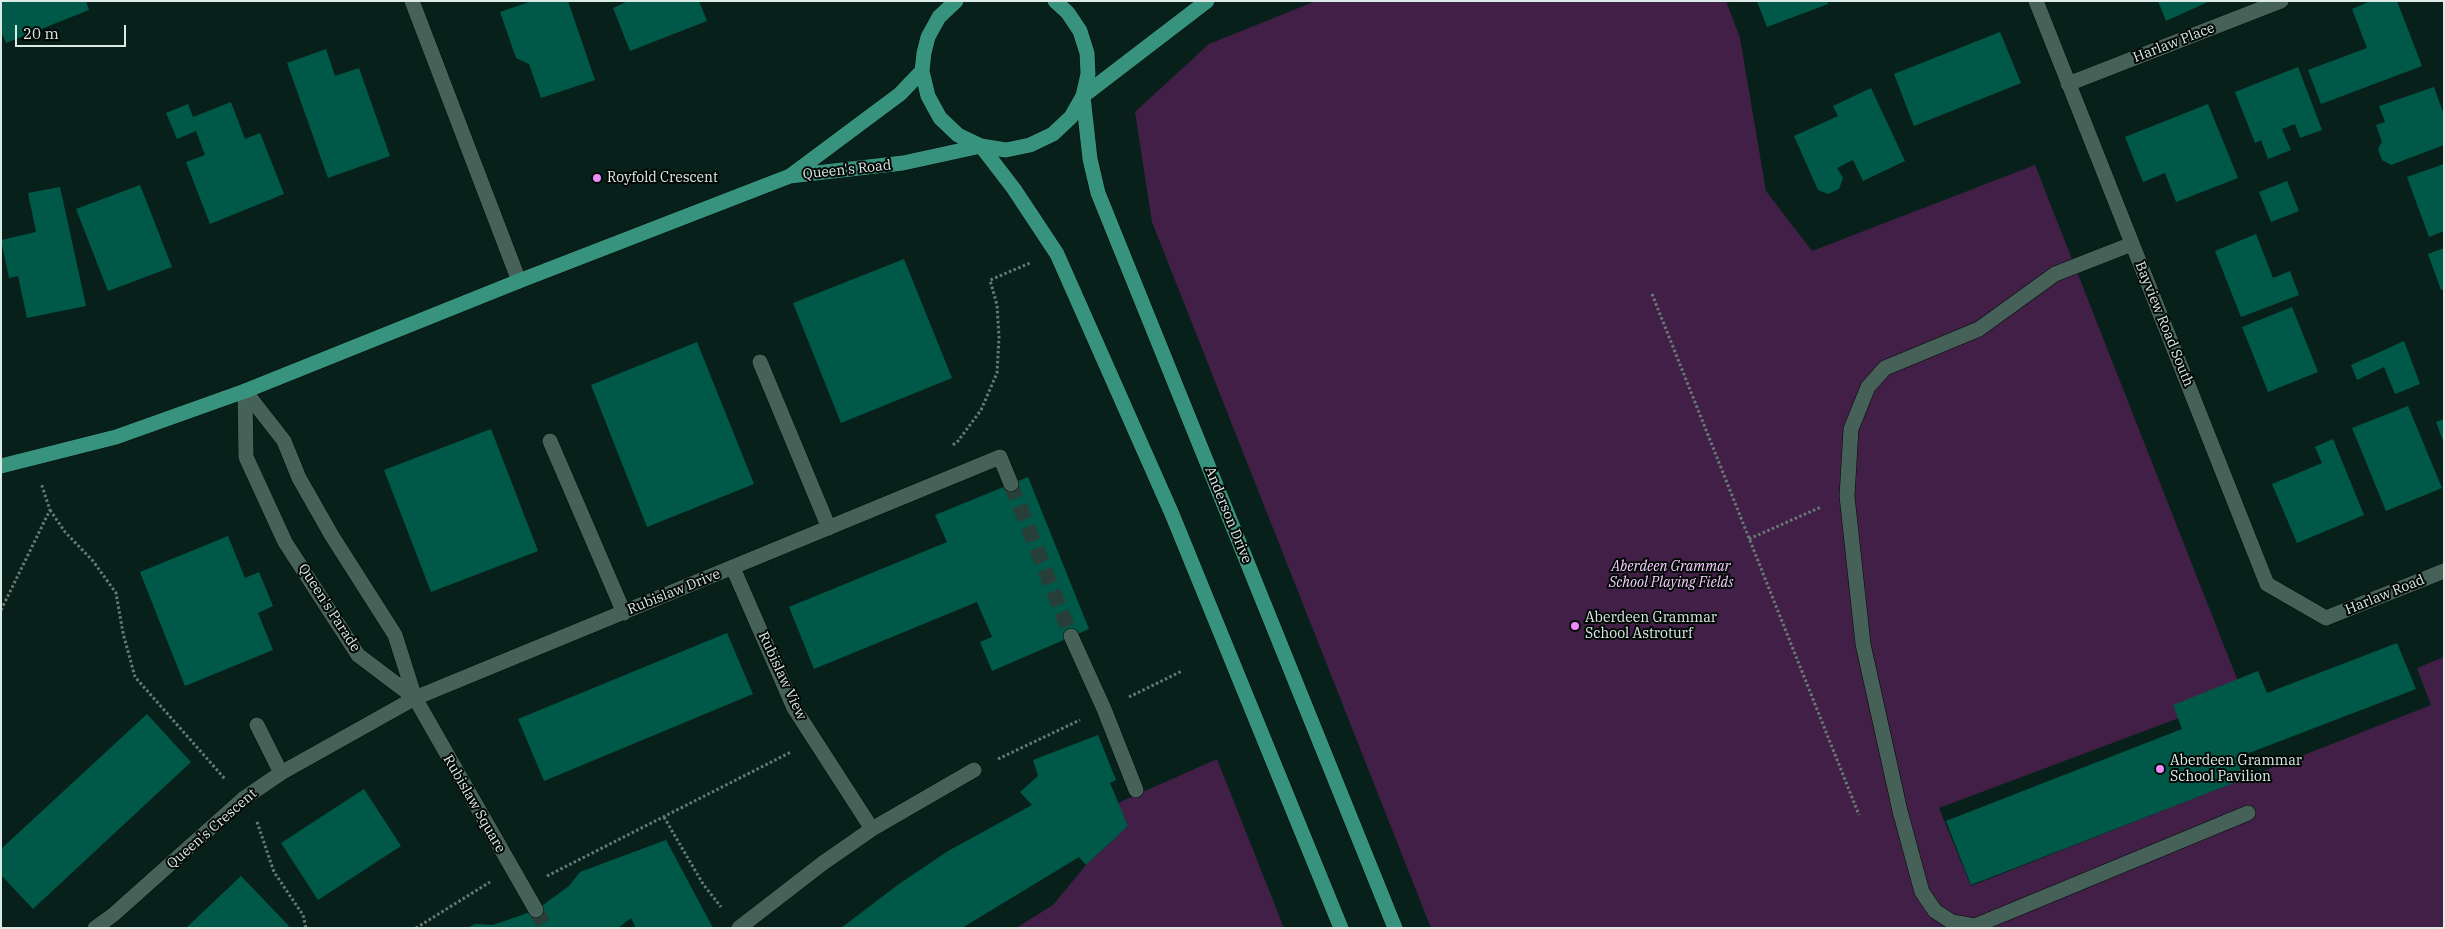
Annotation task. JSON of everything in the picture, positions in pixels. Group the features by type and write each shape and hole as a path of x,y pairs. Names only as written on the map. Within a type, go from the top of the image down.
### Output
{"main road":[{"path":"939,17 940,1"},
{"path":"956,1 939,17 928,37 922,71 928,96 940,118 958,135 981,146 1006,150 1030,145 1052,134 1071,117 1083,96 1088,74 1087,52 1080,31 1068,12 1055,1"},
{"path":"1083,96 1207,1"},
{"name":"Queen's Road","path":"790,176 900,94 922,71"},
{"name":"Anderson Drive","path":"1083,96 1090,159 1104,209 1394,928"},
{"path":"981,146 1023,202 1057,254 1172,514 1341,928"},
{"name":"Queen's Road","path":"790,176 895,164 981,146"},
{"path":"1,466 35,459 116,437 245,391 519,281 790,176"}],"street":[{"path":"412,1 519,281"},
{"name":"Bayview Road South","path":"2036,1 2267,584 2326,618"},
{"name":"Harlaw Place","path":"2068,84 2281,1"},
{"path":"2132,244 2055,274 1979,329 1885,368 1868,387 1851,429 1847,496 1863,644 1900,812 1922,892 1936,912 1952,922 1974,926 2248,814"},
{"path":"760,362 829,528"},
{"path":"245,391 284,441 299,478 332,536 395,635 414,698"},
{"name":"Queen's Parade","path":"245,391 246,457 285,542 358,655 414,698"},
{"path":"550,441 624,613"},
{"name":"Rubislaw Drive","path":"414,698 934,486 1000,457 1011,484"},
{"name":"Rubislaw View","path":"733,568 794,708 872,829"},
{"name":"Harlaw Road","path":"2326,618 2444,571"},
{"path":"1072,636 1104,709 1136,790"},
{"name":"Queen's Crescent","path":"95,928 114,915 243,799 282,773 414,698"},
{"name":"Rubislaw Square","path":"414,698 536,910"},
{"path":"257,725 282,773"},
{"path":"739,928 823,863 872,829 974,770"}],"path":[{"path":"945,450 958,441 981,410 997,373 998,313 990,280"},
{"path":"1652,294 1858,815"},
{"path":"35,459 50,510 65,532 93,561 116,593 123,633 135,677 243,799 256,818 274,872 303,915 306,928"},
{"path":"1749,539 1847,496"},
{"path":"1,610 50,510"},
{"path":"522,888 782,756"},
{"path":"664,817 703,884"},
{"path":"416,928 511,869"}],"green space":[{"name":"Aberdeen Grammar School Playing Fields","path":"1316,1 1726,1 1740,38 1766,191 1812,251 2035,165 2243,694 1939,808 1971,886 2431,705 2417,668 2444,657 2444,928 1431,928 1152,222 1135,112 1209,44"},
{"path":"1217,759 1284,928 1016,928 1053,905 1086,865 1128,826 1118,803"}],"building":[{"path":"1,1 86,1 89,10 6,43 1,31"},
{"path":"532,1 568,1 595,80 541,98 529,64 516,58 500,12"},
{"path":"628,1 699,1 707,21 630,51 613,8"},
{"path":"1757,1 1828,1 1828,4 1767,27"},
{"path":"2158,1 2210,1 2166,21"},
{"path":"2371,1 2397,1 2422,66 2321,104 2308,70 2367,48 2352,9"},
{"path":"2000,32 2021,83 1914,126 1894,74"},
{"path":"326,49 335,76 359,68 390,156 328,178 287,63"},
{"path":"2298,67 2322,130 2300,138 2295,124 2282,129 2291,150 2268,159 2261,140 2255,143 2235,92"},
{"path":"2434,87 2444,115 2444,145 2391,165 2382,160 2378,149 2382,142 2376,125 2385,122 2379,106"},
{"path":"1871,88 1905,161 1863,181 1853,160 1837,168 1843,178 1839,189 1828,194 1818,190 1794,136 1838,116 1833,106"},
{"path":"231,102 245,139 260,133 284,194 210,224 186,162 205,155 196,131 177,139 166,113 188,104 193,117"},
{"path":"2208,104 2238,178 2176,202 2165,173 2143,182 2125,137"},
{"path":"2444,164 2444,231 2429,237 2407,177"},
{"path":"2287,181 2299,211 2271,222 2259,192"},
{"path":"140,185 172,267 108,291 76,209"},
{"path":"60,187 86,306 27,318 18,276 9,278 1,240 36,232 28,193"},
{"path":"2256,234 2273,278 2290,271 2299,295 2241,317 2215,251"},
{"path":"2444,248 2444,289 2441,290 2428,254"},
{"path":"904,259 952,378 841,423 793,303"},
{"path":"2292,307 2318,372 2268,392 2242,327"},
{"path":"2404,341 2420,384 2395,394 2384,367 2357,380 2351,365"},
{"path":"697,342 754,484 647,527 591,385"},
{"path":"2408,406 2442,488 2386,511 2352,428"},
{"path":"2444,419 2444,443 2436,422"},
{"path":"491,429 538,551 431,592 384,470"},
{"path":"2333,439 2364,515 2297,543 2272,484 2322,463 2315,447"},
{"path":"1028,477 1089,629 992,671 980,642 992,637 977,602 814,669 789,607 947,542 935,515"},
{"path":"228,536 245,578 259,572 273,606 258,613 273,650 185,686 140,572"},
{"path":"727,633 753,694 544,781 518,719"},
{"name":"Aberdeen Grammar School Pavilion","path":"2397,643 2416,689 2236,758 2244,779 1971,885 1946,821 2182,729 2173,705 2258,671 2267,693"},
{"path":"147,714 191,762 33,909 1,875 1,849"},
{"path":"1098,735 1116,780 1110,783 1128,826 1086,865 1079,857 962,928 841,928 899,884 948,851 1032,805 1020,792 1038,776 1033,760"},
{"path":"364,789 401,846 318,900 281,843"},
{"path":"666,840 713,928 636,928 631,918 618,928 467,928 475,924 493,925 536,910 569,886 580,872"},
{"path":"241,876 289,926 287,928 186,928"}],"tunnel":[{"path":"1011,484 1071,636"},
{"path":"536,910 546,928"}],"place":[{"name":"Royfold Crescent","path":"597,178"},
{"name":"Aberdeen Grammar School Astroturf","path":"1575,626"},
{"name":"Aberdeen Grammar School Pavilion","path":"2160,769"}]}
